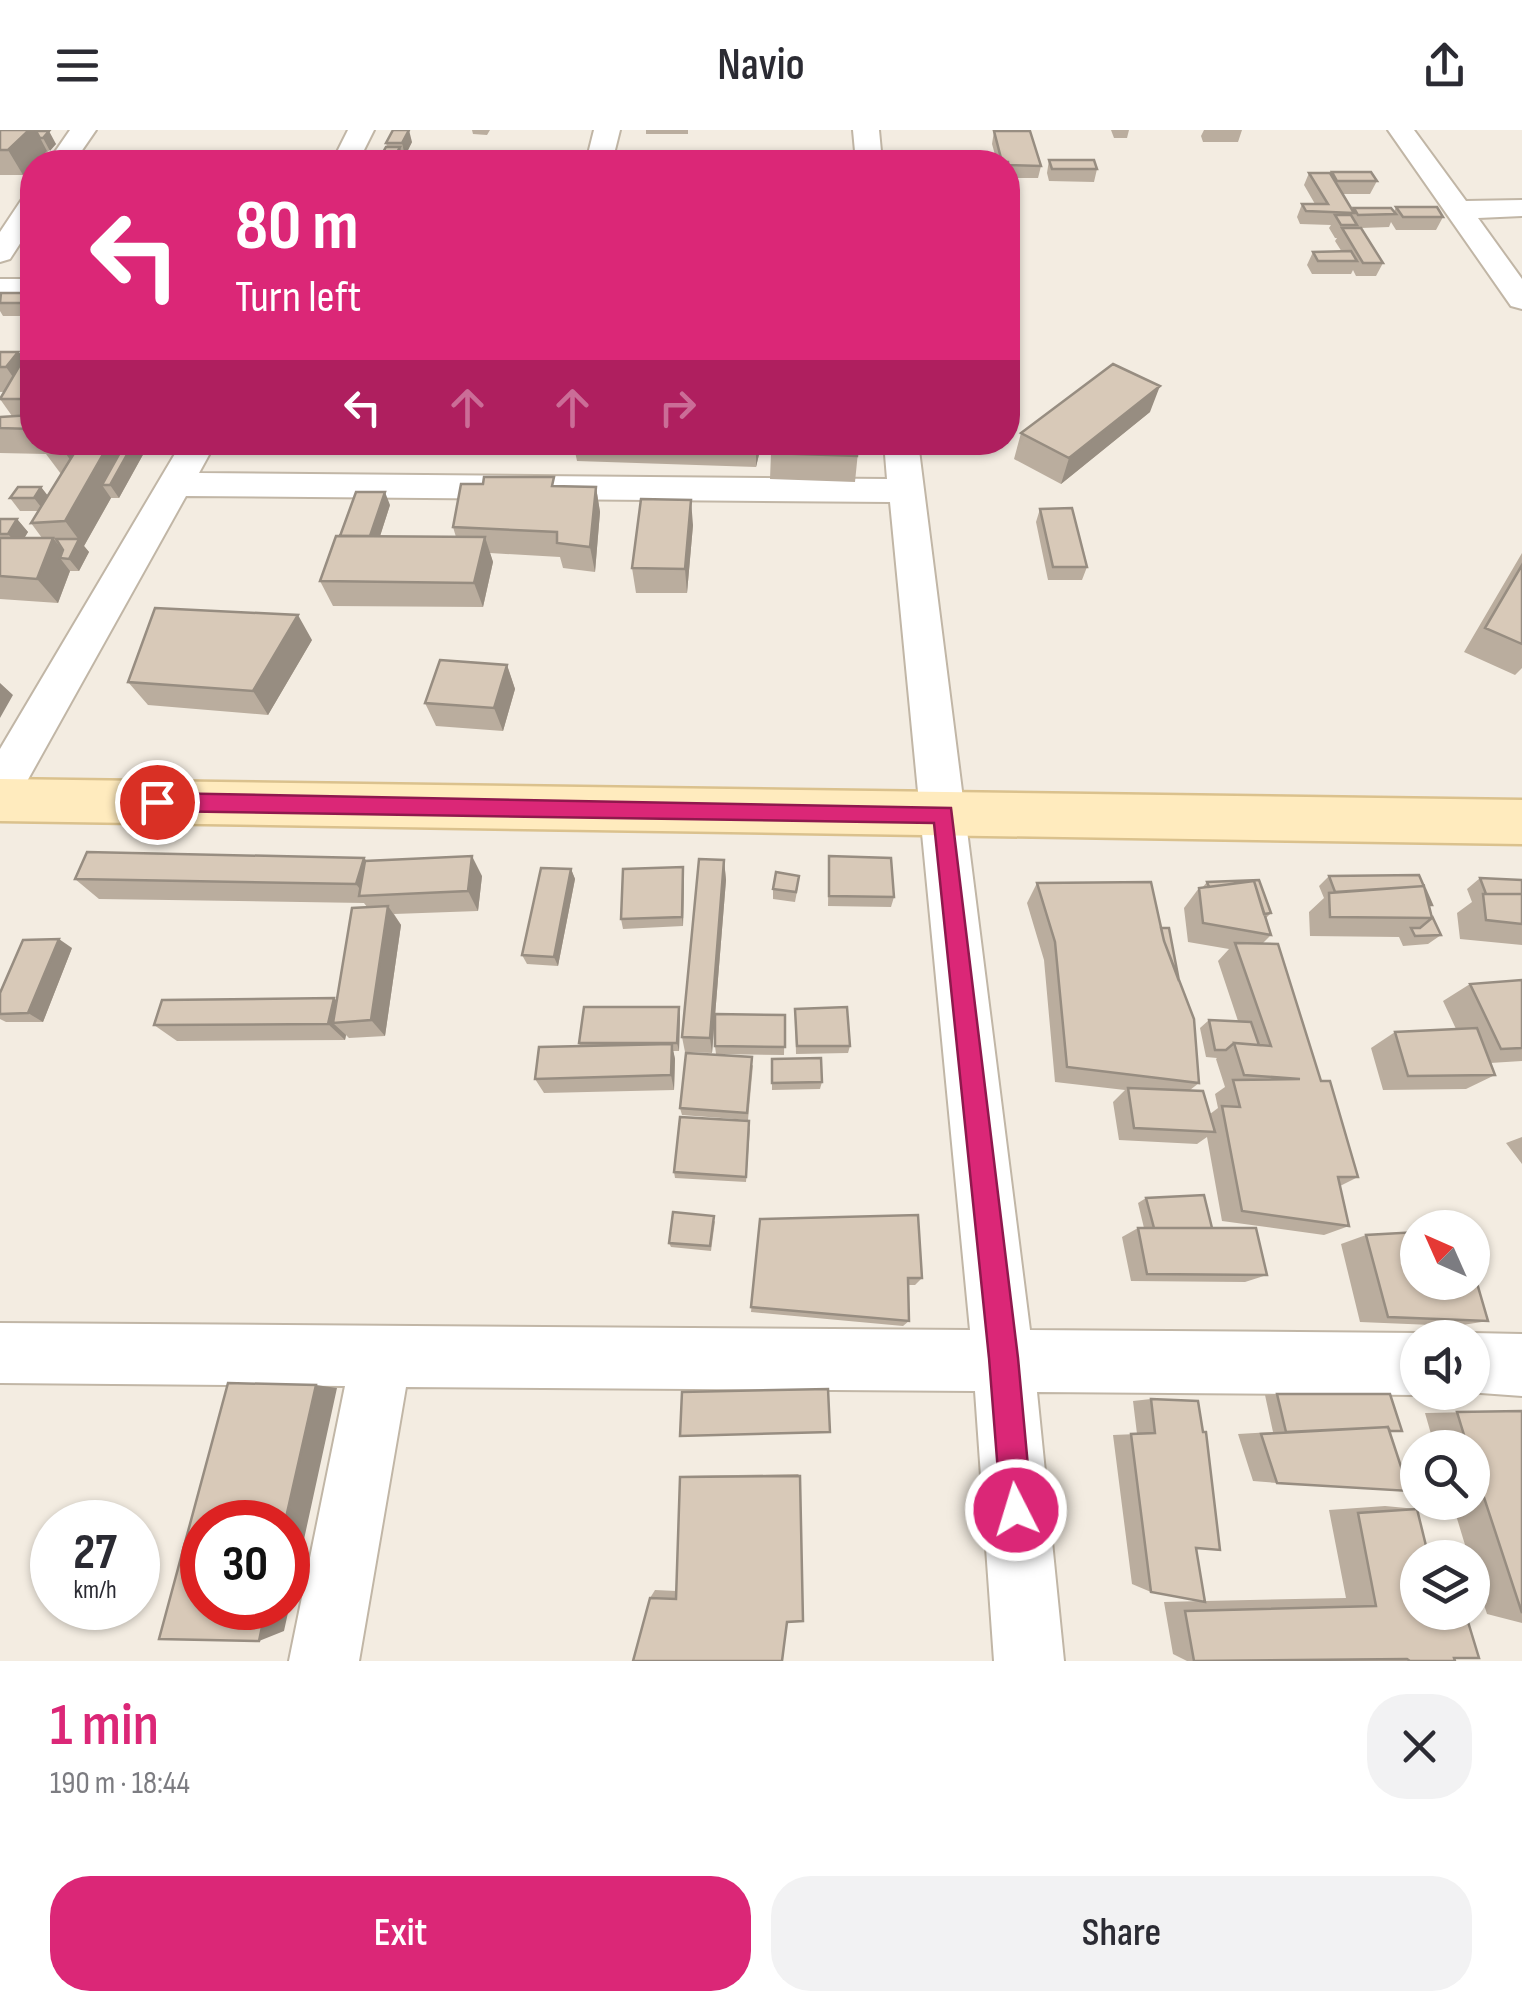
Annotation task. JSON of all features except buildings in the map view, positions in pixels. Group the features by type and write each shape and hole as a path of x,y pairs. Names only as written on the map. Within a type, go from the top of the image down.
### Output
{"street":[{"path":"1401,130 1522,300"},
{"path":"1458,210 1522,208"},
{"path":"0,253 20,223"},
{"path":"0,788 191,455"},
{"path":"902,455 1004,1358 1029,1661"},
{"path":"176,484 906,491"},
{"path":"0,800 1522,822"},
{"path":"0,1353 1400,1364"},
{"path":"324,1661 381,1357"},
{"path":"1490,1364 1522,1365"}],"route":[{"path":"157,802 944,814 1004,1358 1016,1510"}]}
